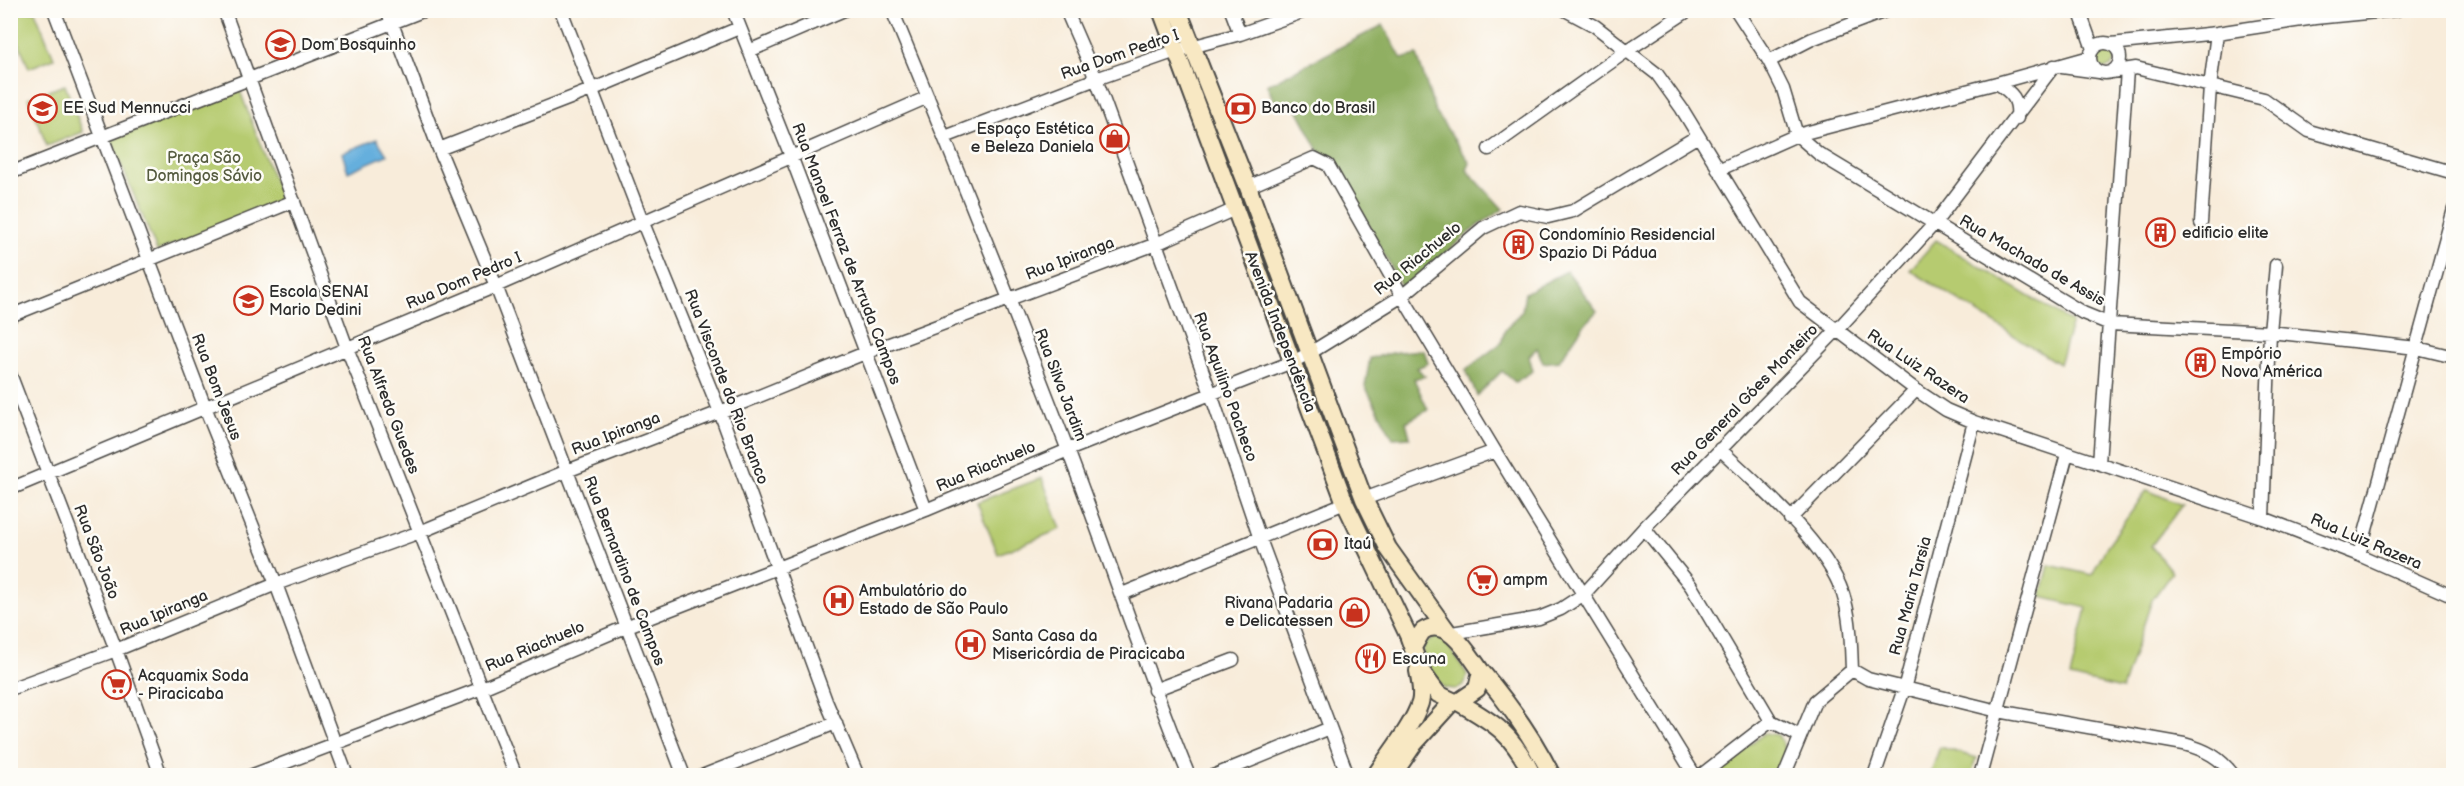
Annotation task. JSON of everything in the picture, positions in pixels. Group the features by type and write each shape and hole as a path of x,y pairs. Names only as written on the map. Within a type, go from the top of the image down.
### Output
{"main road":[{"name":"Avenida Independência","path":"1161,10 1233,210 1345,503 1414,651 1421,688 1420,702 1413,718 1375,776"},
{"name":"Avenida Independência","path":"1178,10 1248,187 1364,499 1388,548 1450,632"},
{"path":"1533,776 1521,752 1507,734 1488,718 1438,694 1430,685 1414,651 1424,631 1432,628 1450,632 1506,700 1538,748 1552,776"},
{"path":"1392,776 1414,744 1455,702 1477,689 1480,671"}],"street":[{"name":"Rua Bom Jesus","path":"54,10 205,407 276,584 347,776"},
{"name":"Rua Alfredo Guedes","path":"224,10 347,348 516,776"},
{"name":"Rua Bernardino de Campos","path":"387,10 439,149 496,286 628,626 684,776"},
{"path":"10,172 425,10"},
{"name":"Rua Visconde do Rio Branco","path":"561,10 643,223 720,412 858,776"},
{"name":"Rua Manoel Ferraz de Arruda Campos","path":"733,10 926,510"},
{"path":"749,51 844,10"},
{"name":"Rua Silva Jardim","path":"892,10 945,137 1068,450 1122,594 1154,690 1189,776"},
{"name":"Rua Aquilino Pacheco","path":"1066,10 1096,79 1211,394 1260,539 1348,776"},
{"path":"1231,10 1240,34"},
{"name":"Rua Dom Pedro I","path":"945,137 1176,51 1240,34 1308,10"},
{"name":"Rua Luiz Razera","path":"1565,10 1595,27 1657,74 1800,302 1836,331 1946,410 2067,454 2263,518 2359,555 2454,597"},
{"path":"1489,149 1628,50 1689,10"},
{"path":"1737,10 1769,61 1783,89 1797,135"},
{"path":"1769,61 1812,39 1888,10"},
{"path":"2079,10 2091,53 2092,66 2105,72"},
{"path":"1718,170 1797,135 2054,66 2091,53 2101,43 2111,44 2217,33 2315,14 2397,10"},
{"path":"439,149 591,90 739,28"},
{"path":"2201,223 2210,87 2217,33"},
{"path":"2099,463 2132,69 2111,44"},
{"path":"2105,72 2120,62 2120,54"},
{"path":"2054,66 2105,72 2132,69 2264,99 2309,131 2454,173"},
{"name":"Rua General Góes Monteiro","path":"1450,632 1539,618 1561,609 1584,594 1644,528 1836,331 1935,223 2017,118 2054,66"},
{"path":"1997,83 2008,90 2018,104 2017,118"},
{"name":"Rua Dom Pedro I","path":"10,489 496,286 928,97"},
{"name":"Rua Machado de Assis","path":"1797,135 1819,154 2083,313 2110,324 2270,332 2417,348 2454,357"},
{"name":"Rua Riachuelo","path":"250,776 334,742 482,688 628,626 926,510 1068,450 1292,362 1402,296 1483,228 1519,211 1548,217 1573,211 1698,136"},
{"path":"1248,187 1314,158 1328,165 1402,296 1495,451 1695,776"},
{"path":"10,316 294,201"},
{"path":"2359,555 2454,209"},
{"name":"Rua Ipiranga","path":"10,689 116,650 276,584 420,532 865,353 1156,244 1233,210"},
{"path":"2263,518 2270,332 2276,265"},
{"name":"Rua São João","path":"10,374 116,650 161,776"},
{"path":"1790,519 1916,390"},
{"name":"Rua Maria Tarsia","path":"1874,776 1904,689 1974,422"},
{"path":"1720,449 1790,519 1829,564 1845,599 1851,639 1852,670"},
{"path":"1364,499 1495,451"},
{"path":"1980,776 2067,454"},
{"path":"1122,594 1345,503"},
{"path":"1644,528 1691,586 1771,721 1800,736"},
{"path":"1154,690 1233,660"},
{"path":"1852,670 1868,679 1998,711 2184,744 2206,750 2224,763 2234,776"},
{"path":"1784,776 1815,701 1852,670"},
{"path":"1700,776 1771,721"},
{"path":"702,776 836,723"},
{"path":"1213,776 1330,728"}],"green space":[{"path":"20,11 35,11 54,58 29,68 11,23 11,14"},
{"path":"1383,25 1402,59 1417,55 1435,111 1470,163 1467,170 1503,209 1476,227 1403,289 1337,167 1319,151 1296,107 1277,108 1267,85"},
{"path":"2101,48 2109,48 2115,54 2115,62 2109,68 2101,68 2095,62 2095,54"},
{"path":"65,85 83,132 47,146 28,98"},
{"name":"Praça São Domingos Sávio","path":"239,88 282,202 157,251 111,140"},
{"path":"1936,240 2072,322 2059,364 1910,270"},
{"path":"1567,271 1597,311 1583,326 1559,361 1543,363 1537,348 1529,356 1533,371 1515,382 1502,371 1477,396 1466,370 1501,343 1505,330 1522,311 1525,293"},
{"path":"1424,350 1428,363 1417,368 1425,376 1414,379 1428,410 1406,422 1410,437 1393,438 1365,386 1370,358 1397,352"},
{"path":"1042,478 1061,529 998,554 977,502"},
{"path":"2147,490 2182,505 2151,546 2172,572 2152,600 2122,689 2070,677 2087,608 2041,597 2049,565 2092,575 2107,546"},
{"path":"1437,636 1444,638 1467,674 1465,683 1457,689 1444,688 1422,658 1424,644"},
{"path":"1765,733 1778,735 1783,745 1785,759 1781,775 1708,776"},
{"path":"1940,747 1977,758 1971,775 1930,775"}],"water":[{"path":"377,139 387,155 348,172 342,153"}],"place":[{"name":"Dom Bosquinho","path":"280,45"},
{"name":"EE Sud Mennucci","path":"42,108"},
{"name":"Banco do Brasil","path":"1240,108"},
{"name":"Espaço Estética e Beleza Daniela","path":"1115,138"},
{"name":"edificio elite","path":"2161,233"},
{"name":"Condomínio Residencial Spazio Di Pádua","path":"1518,244"},
{"name":"Escola SENAI Mario Dedini","path":"248,301"},
{"name":"Empório Nova América","path":"2200,363"},
{"name":"Itaú","path":"1323,544"},
{"name":"ampm","path":"1482,580"},
{"name":"Ambulatório do Estado de São Paulo","path":"838,600"},
{"name":"Rivana Padaria e Delicatessen","path":"1354,612"},
{"name":"Santa Casa da Misericórdia de Piracicaba","path":"971,645"},
{"name":"Escuna","path":"1371,659"},
{"name":"Acquamix Soda - Piracicaba","path":"117,685"}]}
